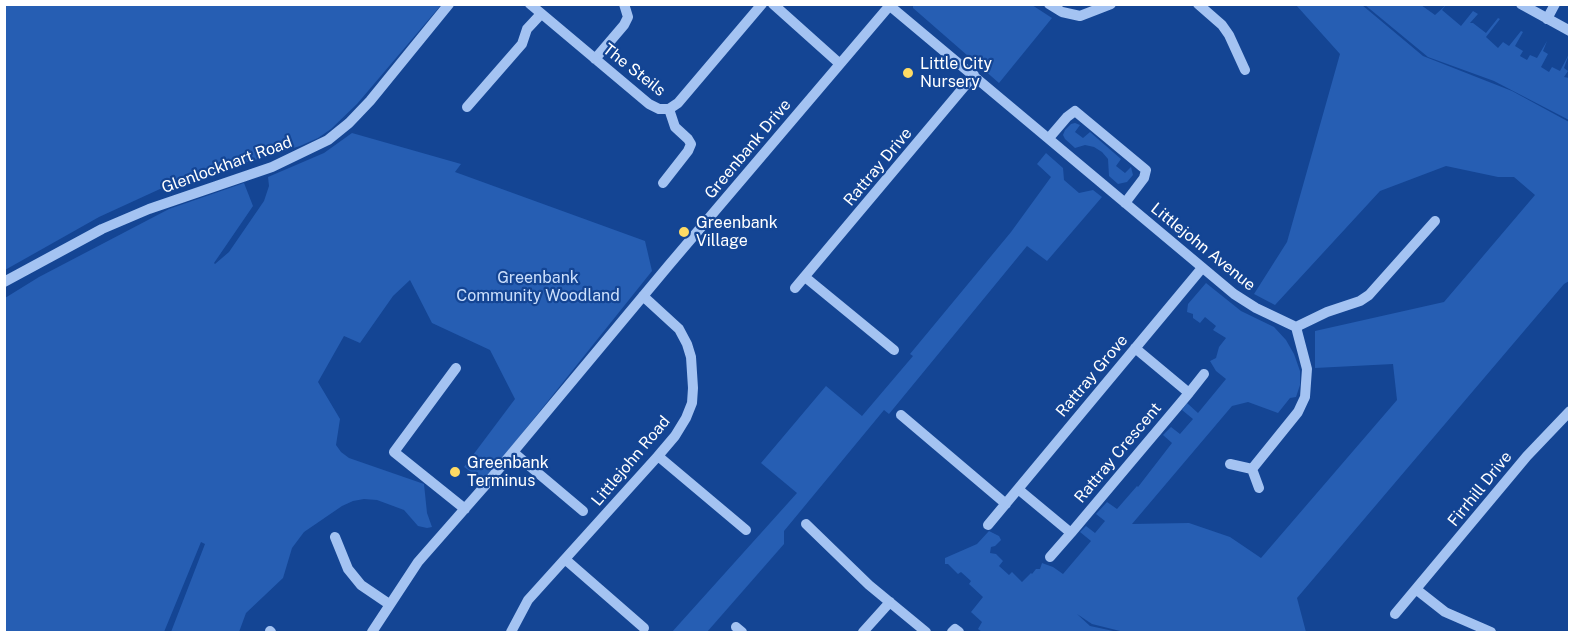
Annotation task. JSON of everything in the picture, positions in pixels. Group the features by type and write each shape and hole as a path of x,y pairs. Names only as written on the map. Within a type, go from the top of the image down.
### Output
{"street":[{"name":"Glenlockhart Road","path":"4,282 102,230 149,209 280,164 328,140 344,128 370,101 449,4"},
{"name":"The Steils","path":"530,4 649,104 659,109 669,109 678,103 762,4"},
{"path":"595,59 624,25 628,17 624,4"},
{"path":"773,4 840,64"},
{"path":"1048,4 1062,12 1080,16 1111,4"},
{"path":"1198,4 1222,25 1245,70"},
{"path":"1521,4 1569,31"},
{"path":"1547,19 1555,4"},
{"name":"Greenbank Drive","path":"372,633 418,562 891,5"},
{"name":"Littlejohn Avenue","path":"891,5 1202,268 1245,302 1296,327"},
{"path":"467,107 522,44 527,29 541,14"},
{"name":"Rattray Drive","path":"795,288 974,75"},
{"path":"663,183 691,144 675,127 669,109"},
{"name":"Littlejohn Avenue","path":"1049,138 1075,111 1146,170 1144,178 1125,203"},
{"path":"1252,469 1298,412 1305,397 1307,369 1296,327 1328,312 1360,301 1369,295 1435,221"},
{"name":"Rattray Grove","path":"988,525 1202,268"},
{"path":"805,277 894,350"},
{"name":"Littlejohn Road","path":"511,633 528,600 675,436 692,403 692,372 687,344 679,329 643,296"},
{"path":"1135,348 1189,393"},
{"path":"456,368 394,452 465,508"},
{"name":"Rattray Crescent","path":"1050,557 1204,374"},
{"name":"Firrhill Drive","path":"1395,614 1527,456 1569,411"},
{"path":"901,415 1006,504"},
{"path":"513,452 583,511"},
{"path":"658,456 746,530"},
{"path":"1230,464 1252,469"},
{"path":"1252,469 1259,488"},
{"path":"1018,489 1071,532"},
{"path":"806,524 926,633"},
{"path":"335,537 348,569 354,577 361,585 389,604"},
{"path":"566,560 644,628"},
{"path":"1417,590 1445,612 1491,633"},
{"path":"863,633 890,602"},
{"path":"952,633 955,629 959,633"}],"green space":[{"path":"4,5 441,5 357,104 318,138 300,146 160,189 99,217 5,270"},
{"path":"913,5 1032,5 1052,18 999,83 913,8"},
{"path":"1296,5 1362,5 1423,56 1512,91 1569,122 1569,281 1564,284 1297,598 1306,632 1124,632 1092,624 1077,614 1090,626 1118,632 982,632 978,629 982,622 971,612 983,597 969,584 971,581 961,572 958,574 948,564 945,564 945,558 977,544 989,531 999,536 1001,540 991,547 990,553 996,554 1003,561 999,566 1009,575 1012,572 1022,582 1036,569 1040,569 1042,563 1063,574 1091,541 1080,532 1086,526 1095,533 1105,521 1096,514 1107,502 1117,509 1138,487 1172,443 1163,435 1171,427 1180,434 1193,419 1182,410 1187,403 1198,413 1226,379 1216,371 1210,361 1216,358 1219,347 1226,338 1213,330 1216,326 1205,317 1200,323 1193,318 1193,314 1187,312 1188,304 1206,283 1241,311 1274,327 1286,340 1300,371 1300,385 1296,397 1290,398 1278,413 1248,402 1232,406 1132,524 1189,523 1230,537 1261,558 1397,400 1393,364 1315,368 1315,331 1444,302 1535,195 1514,177 1498,177 1446,166 1380,191 1275,305 1254,294 1287,242 1340,54"},
{"path":"1365,5 1421,5 1435,15 1446,5 1442,10 1461,26 1473,11 1478,14 1470,23 1486,33 1498,18 1500,19 1486,37 1498,48 1503,42 1509,46 1521,31 1523,32 1515,46 1523,51 1520,56 1527,60 1530,55 1537,58 1547,41 1543,51 1548,54 1541,67 1549,72 1552,67 1560,71 1569,54 1564,68 1568,71 1564,77 1569,78 1569,120 1494,81 1428,57"},
{"path":"1075,123 1080,125 1075,132 1083,138 1090,132 1121,159 1116,166 1125,173 1131,167 1133,175 1127,182 1118,184 1109,176 1108,159 1102,152 1085,145 1075,148 1065,139 1063,135 1065,130"},
{"name":"Greenbank Community Woodland","path":"352,133 461,164 455,172 645,241 652,271 484,481 464,467 515,399 490,350 432,323 410,280 393,296 360,343 344,336 318,382 340,419 336,445 349,458 424,484 427,513 432,527 418,526 404,510 377,500 364,499 342,506 304,532 292,548 283,578 246,613 239,632 171,632 205,544 201,542 164,632 5,632 5,298 39,277 169,209 244,183 253,206 215,264 229,252 264,201 269,186 268,177 324,153"},
{"path":"1046,153 1063,168 1064,180 1079,193 1093,190 1102,197 1047,261 1027,246 889,414 884,410 784,531 784,544 707,632 672,632 797,493 761,463 826,386 862,416 913,356 910,354 1011,232 1051,177 1037,164"}],"place":[{"name":"Little City Nursery","path":"908,73"},
{"name":"Greenbank Village","path":"684,232"},
{"name":"Greenbank Terminus","path":"455,472"}]}
